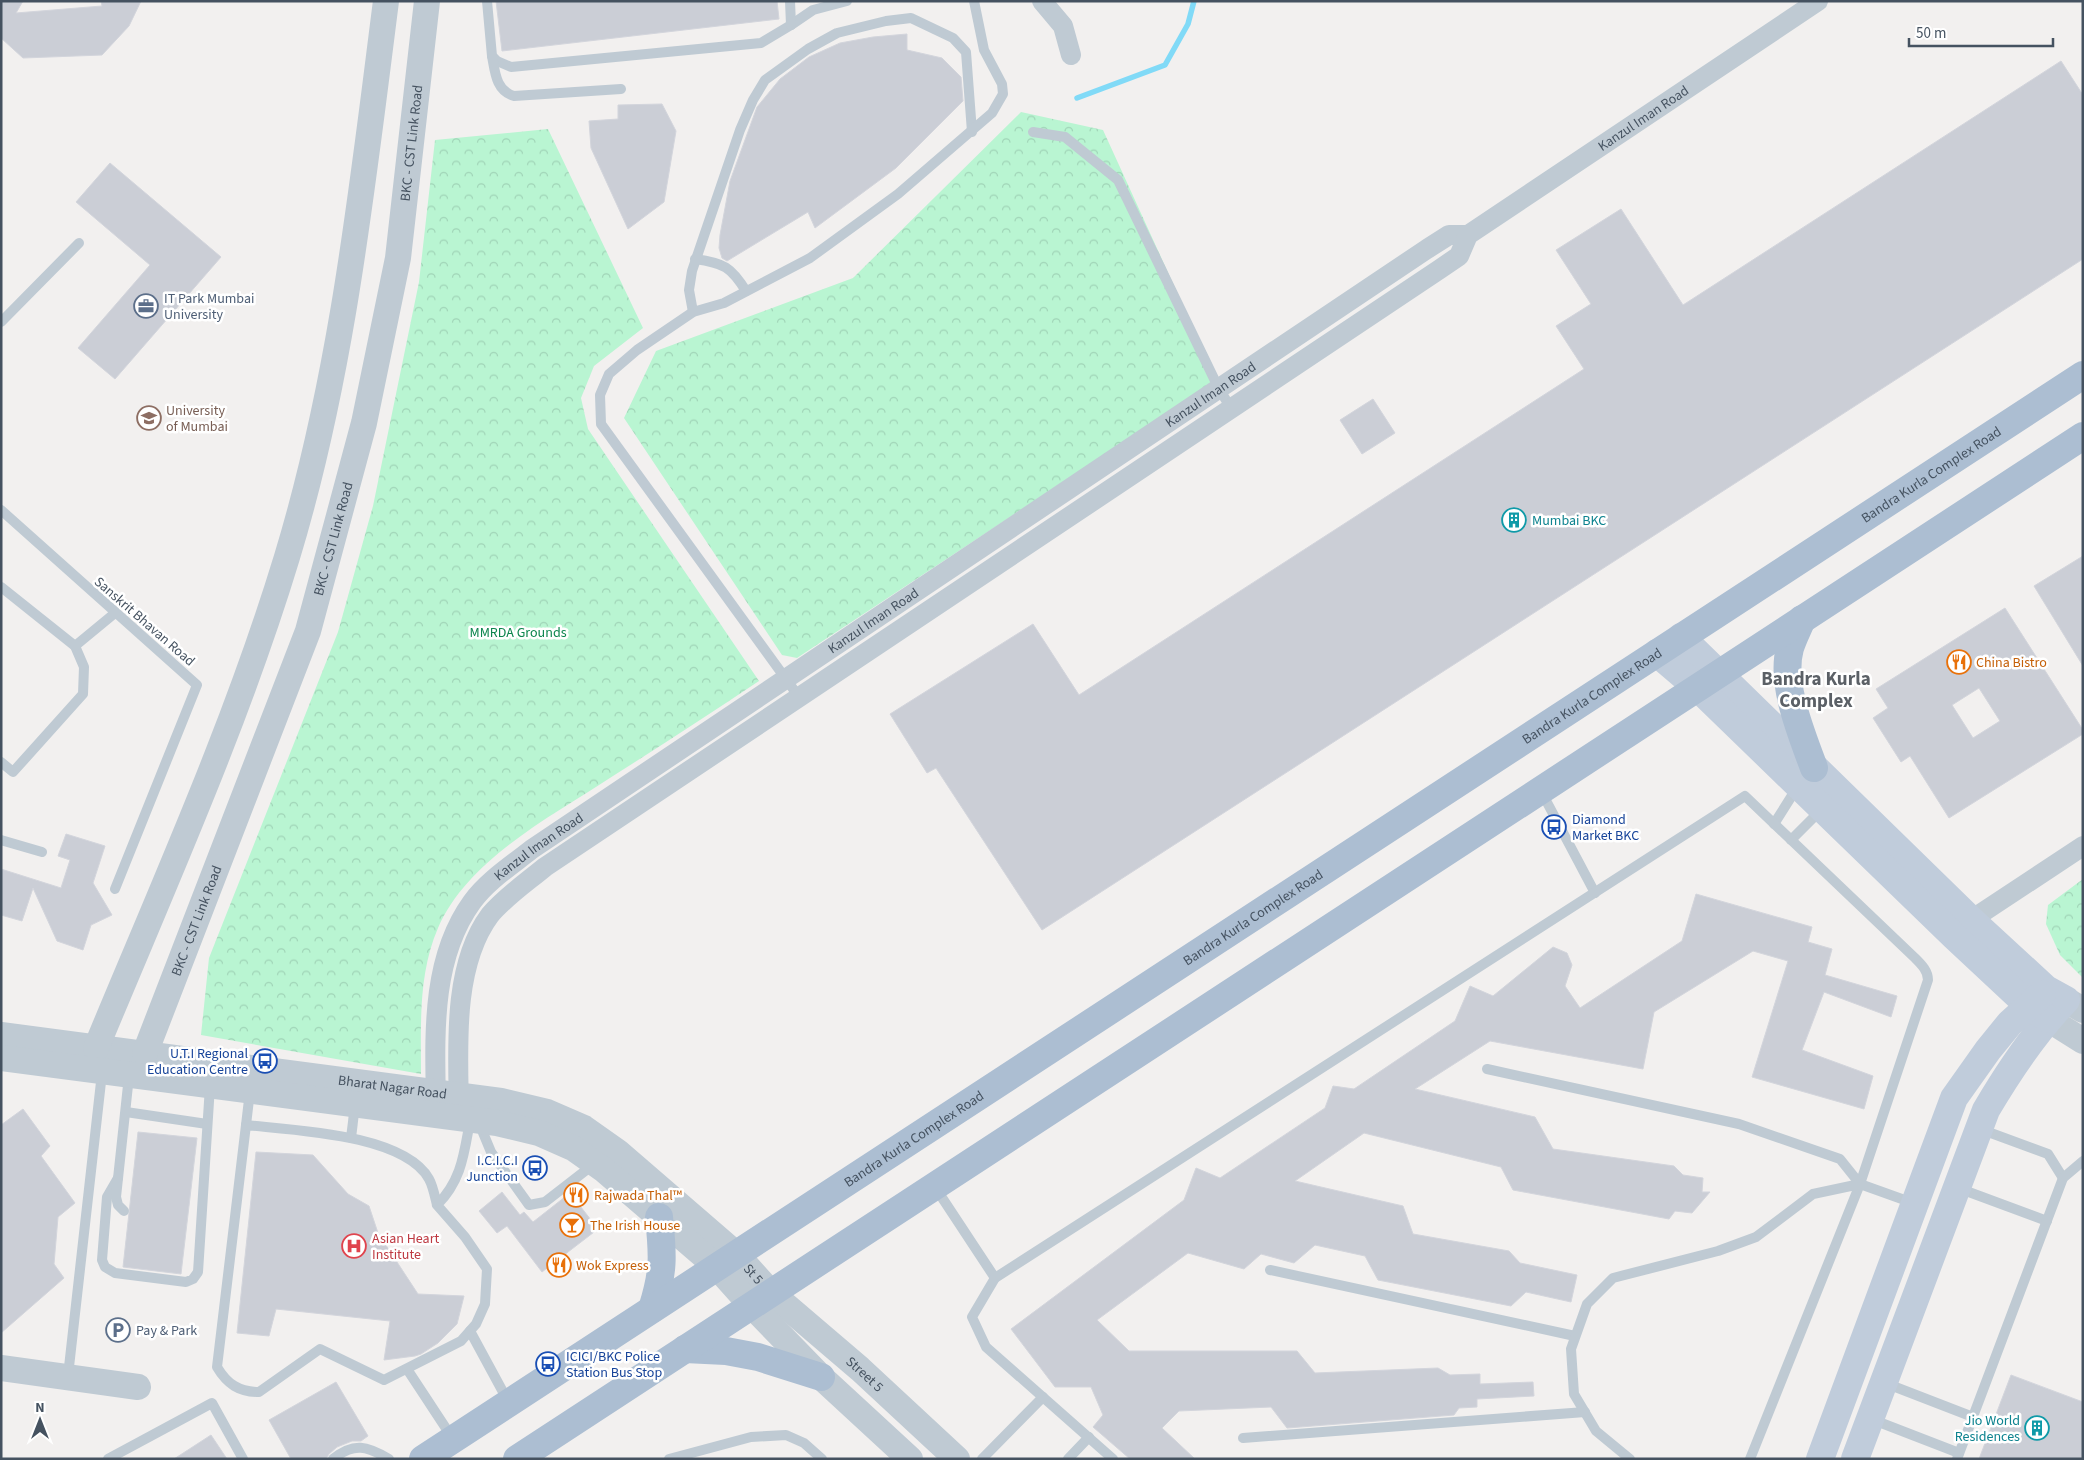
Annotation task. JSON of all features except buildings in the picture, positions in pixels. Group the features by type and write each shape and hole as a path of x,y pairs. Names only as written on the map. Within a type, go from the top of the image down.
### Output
{"main road":[{"name":"Bandra Kurla Complex Road","path":"422,1459 2083,375"},
{"path":"517,1459 2083,436"},
{"path":"1802,619 1790,650 1788,685 1797,722 1806,777 1823,808 2054,1005"},
{"path":"1681,637 1708,681 1963,929"},
{"path":"1657,653 1708,681"},
{"path":"1858,1458 1870,1419 1986,1110 2054,1005"},
{"path":"1820,1459 1954,1098 2010,1023 2054,1005"},
{"path":"652,1309 660,1284 663,1257 659,1217"},
{"path":"685,1349 726,1351 758,1357 821,1376"}],"street":[{"path":"99,1060 227,734 287,557 327,404 354,250 386,1"},
{"name":"BKC - CST Link Road","path":"145,1053 308,631 364,423 398,258 427,1"},
{"path":"1042,1 1063,26 1071,55"},
{"name":"Kanzul Iman Road","path":"456,1110 460,1006 467,968 477,939 490,916 510,896 545,868 1459,256 1468,235 1818,1"},
{"name":"Kanzul Iman Road","path":"456,1110 437,1004 445,962 456,929 472,902 487,885 532,849 1449,235 1468,235"},
{"path":"309,472 348,482"},
{"path":"250,664 290,678"},
{"path":"1963,929 2083,846"},
{"path":"2054,1005 2083,1041"},
{"name":"Bharat Nagar Road","path":"1,1035 99,1060 129,1075 355,1105 456,1110 501,1101 547,1112 584,1128 618,1152 726,1260"},
{"name":"Bharat Nagar Road","path":"1,1058 99,1060 145,1053 456,1110 539,1133 573,1148 659,1217 726,1260"},
{"name":"St 5","path":"726,1260 761,1299"},
{"path":"761,1299 821,1376 910,1459"},
{"name":"Street 5","path":"761,1299 856,1366 957,1459"},
{"path":"1,1368 138,1387"}],"lane":[{"path":"487,1 492,56 499,86 506,94 514,96 621,89"},
{"path":"790,1 791,25"},
{"path":"492,56 511,67 761,43 824,4 847,1"},
{"path":"799,697 601,424 600,395 609,374 637,350 693,312 724,303 810,258 898,194 992,113 1003,94 1002,84 984,50 970,2"},
{"path":"693,312 689,290 695,259 740,130 753,100 765,80 808,49 837,34 886,21 911,18 953,38 966,52 972,132"},
{"path":"1033,132 1065,137 1118,180 1219,389 1231,408"},
{"path":"1,322 79,243"},
{"path":"695,259 716,262 727,267 734,273 746,292"},
{"name":"Sanskrit Bhavan Road","path":"1,510 197,685 115,889"},
{"path":"1,587 75,646 84,667 83,694 13,772 1,762"},
{"path":"75,646 115,613"},
{"path":"1774,824 1806,777"},
{"path":"1541,790 1595,892"},
{"path":"1113,1459 986,1347 972,1317 995,1278 1745,796 1915,958 1928,975 1928,986 1860,1184 1750,1459"},
{"path":"1791,840 1823,808"},
{"path":"1,840 42,852"},
{"path":"68,1378 99,1060"},
{"path":"1487,1069 1739,1124 1840,1159 1860,1184"},
{"path":"124,1212 116,1201 129,1075"},
{"path":"118,1178 107,1197 102,1260 105,1267 116,1273 186,1282 193,1279 198,1272 210,1086"},
{"path":"246,1124 351,1138 375,1144 411,1160 429,1178 437,1204 466,1237 487,1269 484,1304 476,1324 461,1341 384,1380 320,1349 259,1392 247,1392 225,1379 217,1367 246,1124 250,1091"},
{"path":"351,1138 355,1105"},
{"path":"456,1110 490,1152 528,1205 544,1202 594,1163"},
{"path":"437,1204 450,1190 460,1172 456,1110"},
{"path":"126,1112 207,1124"},
{"path":"1979,1128 2048,1154 2063,1178"},
{"path":"1870,1419 1958,1456 2063,1178 2083,1161"},
{"path":"1630,1459 1596,1431 1574,1394 1571,1349 1575,1336 1587,1304 1613,1278 1718,1250 1756,1237 1813,1194 1860,1184 1915,1203"},
{"path":"934,1186 995,1278"},
{"path":"1957,1188 2047,1221"},
{"path":"1270,1270 1575,1336"},
{"path":"470,1331 509,1402"},
{"path":"407,1369 453,1439"},
{"path":"1884,1382 1973,1417"},
{"path":"982,1459 1043,1397"},
{"path":"108,1459 212,1404 243,1459"},
{"path":"1243,1438 1585,1412"},
{"path":"669,1459 751,1437 786,1435 804,1443 822,1459"},
{"path":"1068,1459 1089,1438"},
{"path":"333,1459 349,1449 358,1447 366,1447 389,1459"}],"green space":[{"path":"1021,112 1103,130 1217,380 797,658 782,655 624,418 656,351 853,278"},
{"name":"MMRDA Grounds","path":"548,129 643,328 594,366 581,398 588,429 759,681 539,823 490,860 469,881 452,903 438,928 427,963 422,1000 421,1074 201,1035 209,958 338,632 373,506 419,282 435,140"},
{"path":"2083,879 2083,978 2060,955 2046,924 2048,905"}],"waterway":[{"path":"1077,98 1165,65 1188,24 1194,1"}],"place":[{"name":"IT Park Mumbai University","path":"146,306"},
{"name":"University of Mumbai","path":"149,418"},
{"name":"Mumbai BKC","path":"1514,520"},
{"name":"China Bistro","path":"1959,662"},
{"name":"Diamond Market BKC","path":"1554,827"},
{"name":"U.T.I Regional Education Centre","path":"265,1061"},
{"name":"I.C.I.C.I Junction","path":"535,1168"},
{"name":"Rajwada Thal™","path":"576,1195"},
{"name":"The Irish House","path":"572,1225"},
{"name":"Asian Heart Institute","path":"354,1246"},
{"name":"Wok Express","path":"559,1265"},
{"name":"Pay & Park","path":"118,1330"},
{"name":"ICICI/BKC Police Station Bus Stop","path":"548,1364"},
{"name":"Jio World Residences","path":"2037,1428"}],"district":[{"name":"Bandra Kurla Complex","path":"1816,689"}]}
